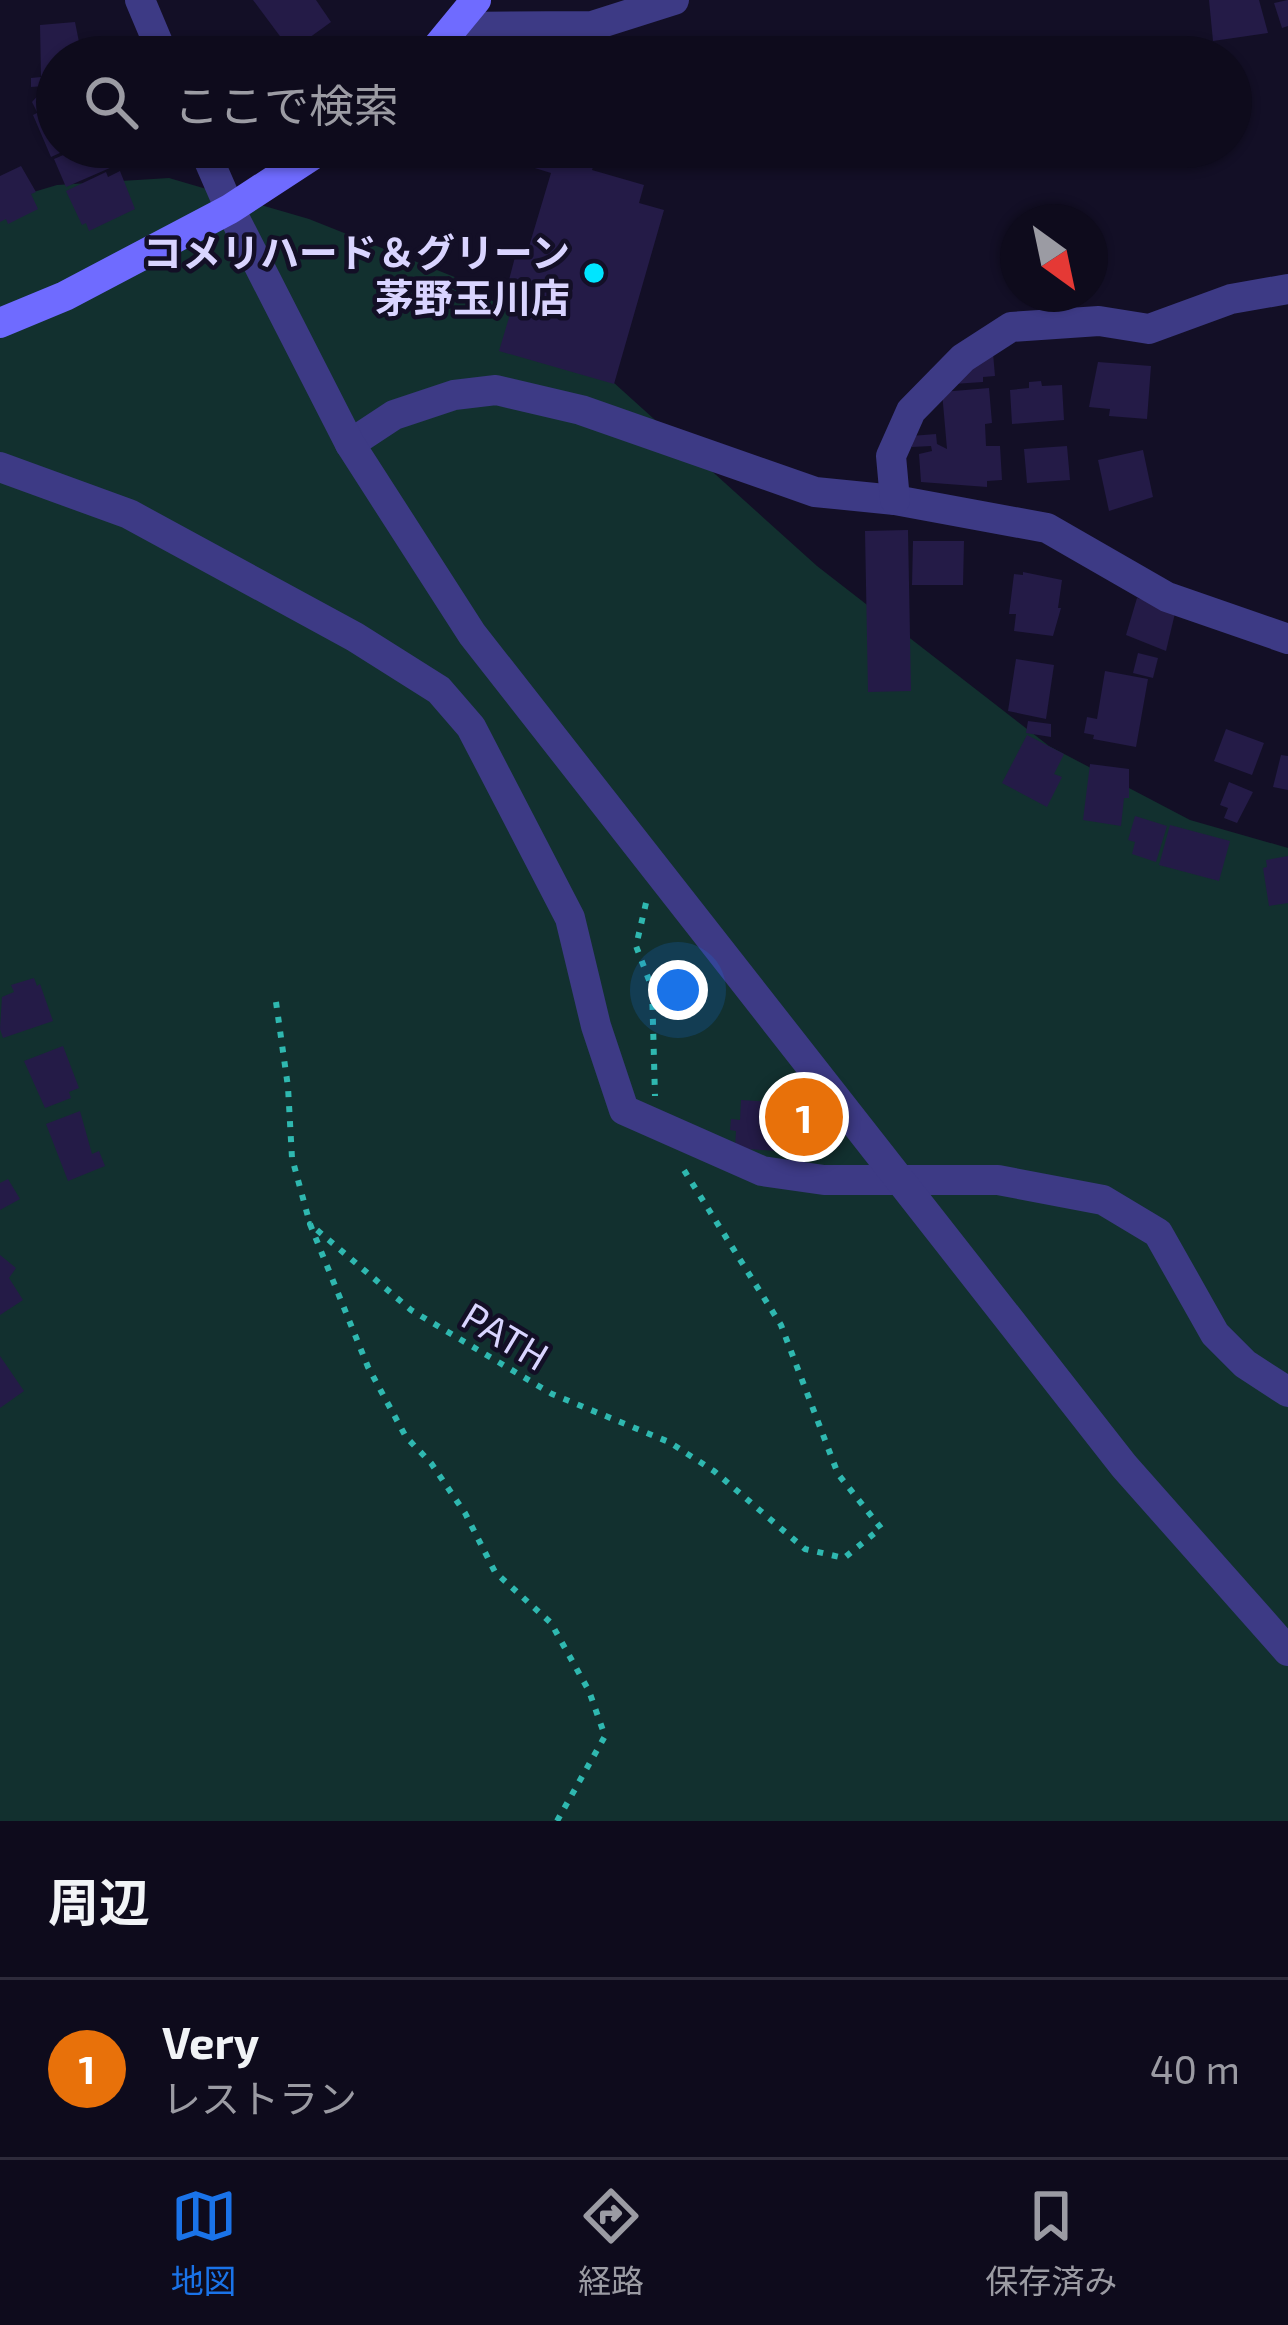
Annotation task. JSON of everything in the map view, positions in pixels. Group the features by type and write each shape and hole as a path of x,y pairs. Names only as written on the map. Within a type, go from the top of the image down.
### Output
{"main road":[{"path":"447,36 476,0"},
{"path":"0,323 65,296 230,209 293,168"}],"street":[{"path":"140,0 155,36"},
{"path":"455,27 592,26 674,0"},
{"path":"212,168 350,444 472,634 1124,1466 1288,1651"},
{"path":"896,500 891,456 911,411 964,358 1011,327 1100,321 1149,329 1231,299 1288,289"},
{"path":"350,444 394,415 454,395 496,390 581,410 815,492 896,500 1046,528 1167,597 1288,639"},
{"path":"0,467 129,514 355,637 439,690 471,727 570,917 596,1026 624,1110 762,1172 824,1180 998,1180 1102,1200 1158,1233 1215,1334 1245,1364 1288,1392"}],"path":[{"path":"654,1124 657,1067 652,988 636,946 656,867"},
{"path":"276,1002 292,1158 310,1224 368,1367 406,1437 431,1462 465,1514 495,1572 551,1623 589,1691 604,1736 557,1821"},
{"name":"PATH","path":"310,1224 411,1310 552,1394 669,1442 715,1472 805,1550 844,1558 881,1528 838,1474 782,1325 654,1124"}],"green space":[{"path":"169,178 309,219 457,278 603,373 817,566 1049,746 1190,820 1288,848 1288,1821 0,1821 0,202 57,185"}],"building":[{"path":"253,0 316,0 331,22 312,36 280,36"},
{"path":"1209,0 1259,0 1268,33 1213,36"},
{"path":"1288,0 1288,26 1282,28 1274,3"},
{"path":"75,22 78,36 40,36 40,25"},
{"path":"21,166 36,192 31,194 38,209 8,224 6,219 0,222 0,176"},
{"path":"58,168 110,168 66,187"},
{"path":"535,168 593,168 644,185 639,203 664,210 614,384 499,351 511,311 504,299 515,257 528,250 551,173"},
{"path":"120,171 135,209 89,231 66,191 106,172 108,177"},
{"path":"993,353 995,376 983,377 983,382 953,384"},
{"path":"1098,362 1151,366 1147,419 1109,416 1110,409 1089,407"},
{"path":"1041,381 1042,386 1062,385 1064,420 1012,424 1010,390"},
{"path":"989,388 992,423 985,424 986,446 1000,446 1002,480 987,481 987,487 921,482 919,454 932,451 931,446 912,447 911,436 936,434 937,444 947,449 942,392"},
{"path":"1067,446 1070,480 1027,483 1024,449"},
{"path":"1143,450 1153,497 1109,511 1098,460"},
{"path":"908,530 911,691 868,692 865,531"},
{"path":"913,541 964,541 963,585 912,585"},
{"path":"1014,574 1062,580 1053,636 1014,631 1016,614 1009,614"},
{"path":"1137,598 1176,609 1166,651 1126,635"},
{"path":"1138,653 1158,658 1153,678 1133,673"},
{"path":"1016,659 1054,665 1046,719 1008,711"},
{"path":"1105,671 1148,679 1136,747 1084,733 1087,717 1097,719"},
{"path":"1028,721 1051,724 1051,737 1026,733"},
{"path":"1226,729 1264,743 1252,775 1214,761"},
{"path":"1027,735 1064,754 1054,774 1062,777 1047,807 1002,783"},
{"path":"1281,755 1288,756 1288,790 1273,787"},
{"path":"1090,764 1129,769 1129,798 1124,798 1121,826 1083,820"},
{"path":"1229,782 1253,792 1237,823 1224,818 1228,808 1220,805"},
{"path":"1135,816 1167,826 1156,862 1132,854 1135,842 1128,840"},
{"path":"1170,825 1230,841 1219,881 1159,865"},
{"path":"1288,856 1288,903 1269,906 1266,860"},
{"path":"34,978 53,1021 3,1038 2,997 14,992 11,985"},
{"path":"63,1046 79,1088 69,1092 71,1098 45,1108 24,1061"},
{"path":"741,1100 819,1105 816,1154 735,1148 731,1119 740,1120"},
{"path":"80,1111 92,1154 99,1151 105,1166 68,1181 46,1124"},
{"path":"821,1131 838,1132 840,1147 820,1145"},
{"path":"8,1179 20,1199 0,1210 0,1183"},
{"path":"0,1255 16,1268 9,1278 23,1300 0,1315"},
{"path":"0,1356 24,1391 0,1408"}],"place":[{"name":"コメリハード＆グリーン 茅野玉川店","path":"594,273"},
{"name":"Very","path":"804,1117"}]}
